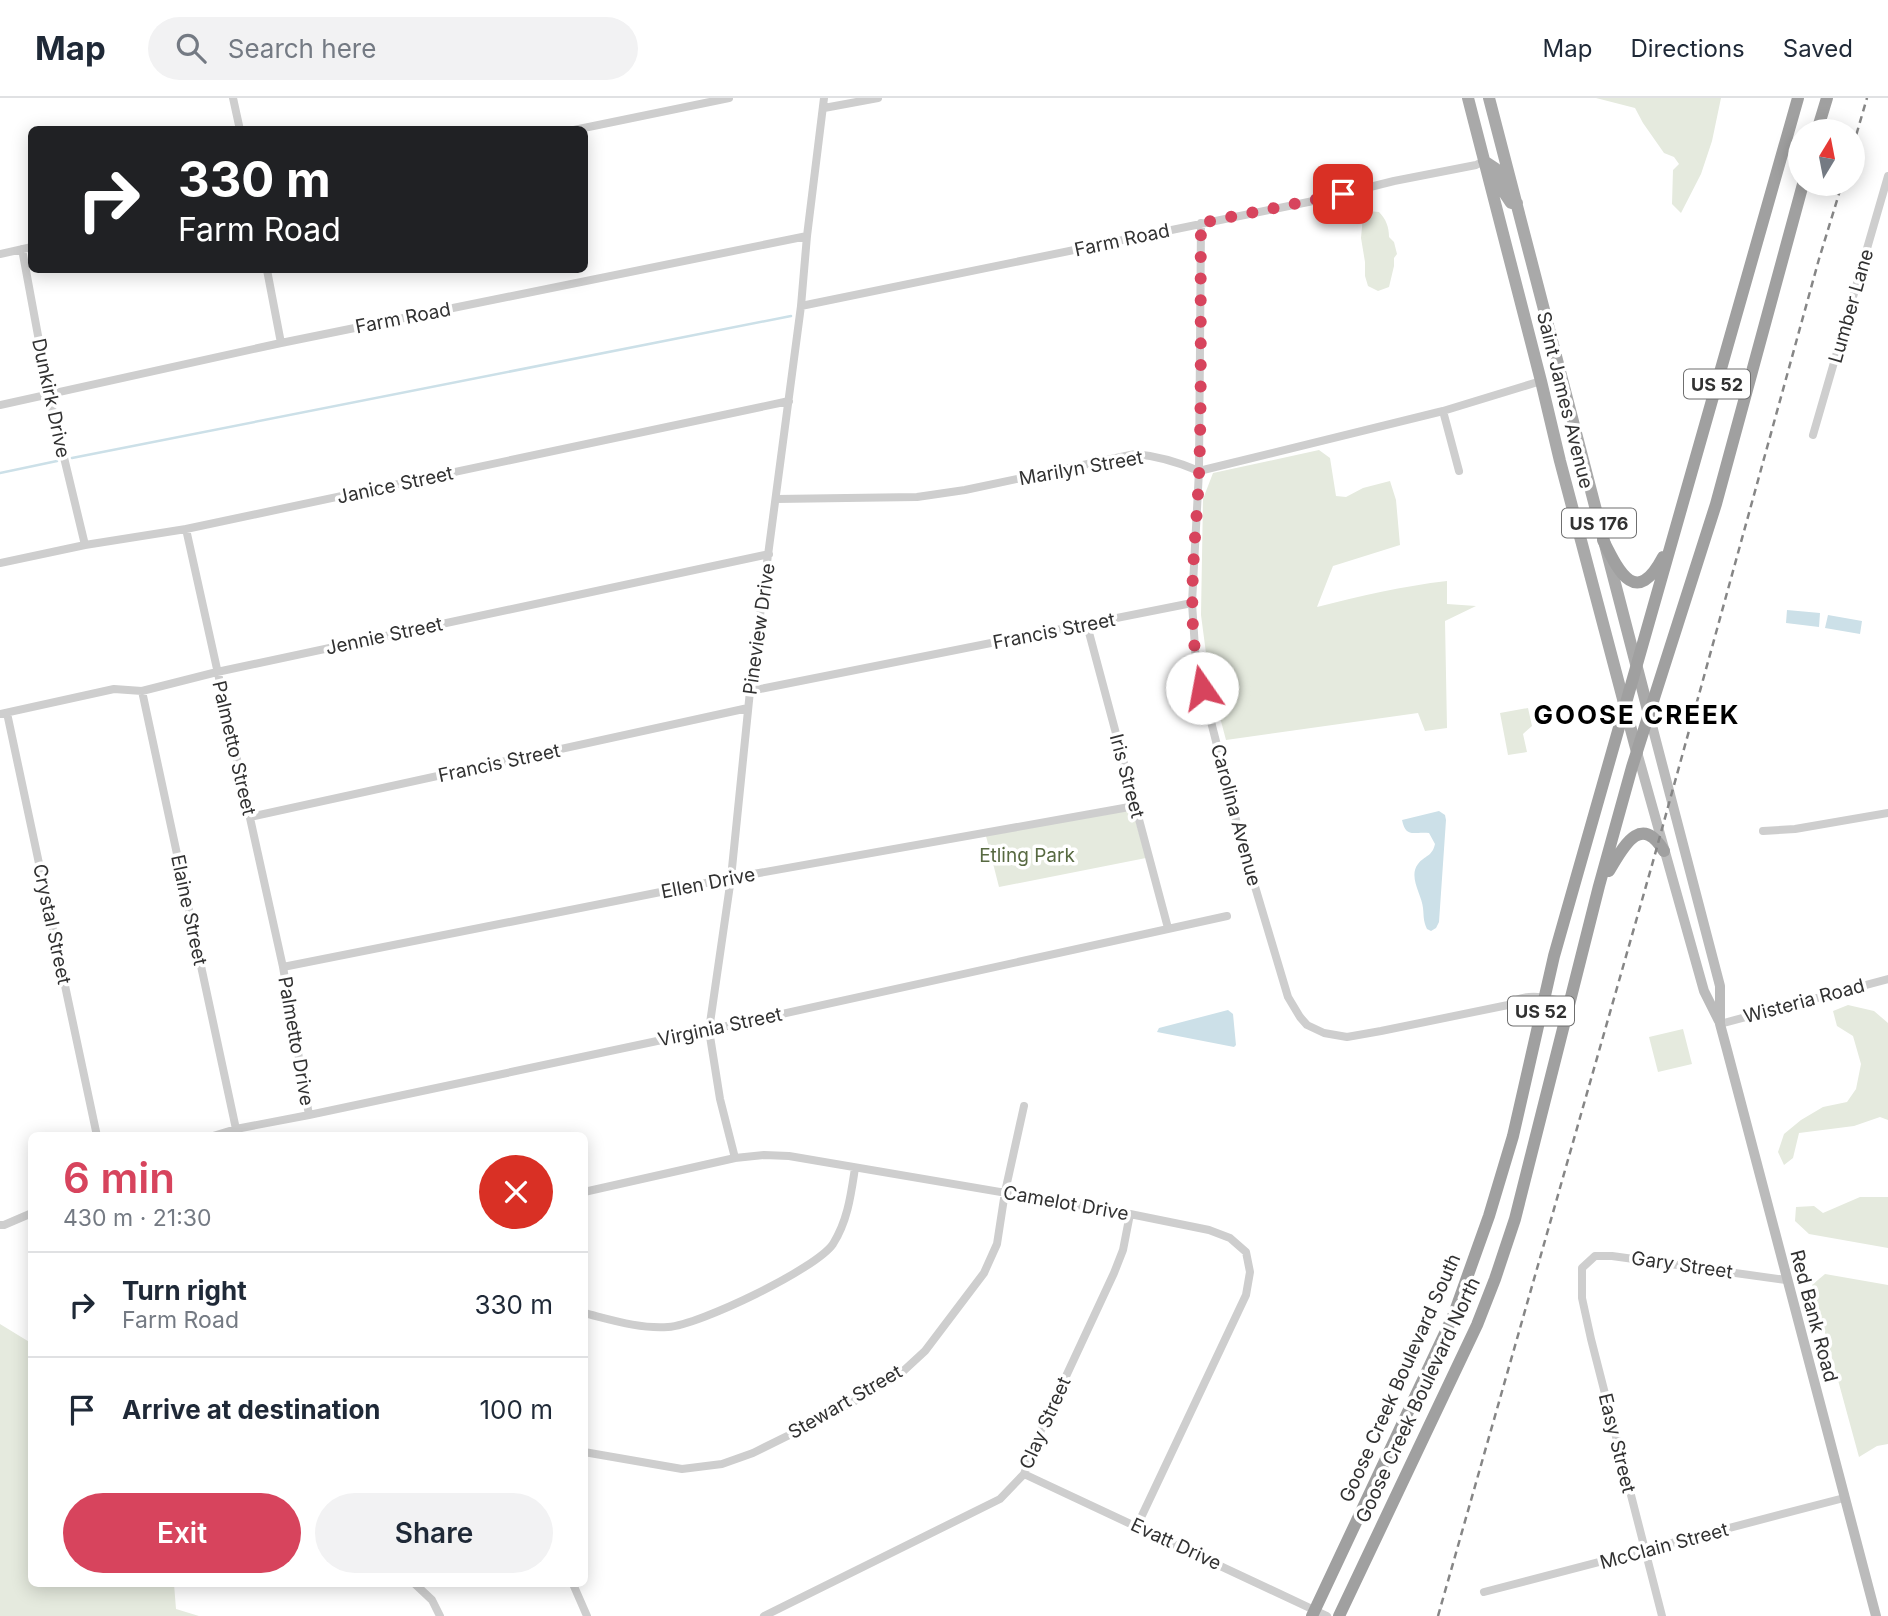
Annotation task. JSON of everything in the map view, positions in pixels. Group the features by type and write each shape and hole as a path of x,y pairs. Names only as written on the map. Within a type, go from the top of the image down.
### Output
{"highway":[{"name":"Goose Creek Boulevard South","path":"1314,1613 1445,1334 1489,1216 1513,1136 1554,956 1798,98"},
{"path":"1821,119 1827,98"},
{"name":"Goose Creek Boulevard North","path":"1339,1616 1477,1325 1515,1219 1599,886 1637,752 1716,504 1800,196"},
{"path":"1602,540 1626,579 1642,582 1658,567 1674,538"},
{"path":"1599,886 1625,844 1633,837 1642,834 1652,836 1664,851"}],"main road":[{"name":"Saint James Avenue","path":"1468,98 1637,752"},
{"name":"Saint James Avenue","path":"1489,98 1649,715"},
{"path":"1484,161 1496,169 1504,194 1511,203 1517,203"},
{"name":"Red Bank Road","path":"1649,715 1720,986 1720,1024"},
{"name":"Red Bank Road","path":"1637,752 1704,991 1720,1024 1876,1616"}],"street":[{"path":"233,98 239,126"},
{"path":"588,127 729,98"},
{"path":"824,103 878,98"},
{"name":"Pineview Drive","path":"735,1158 720,1100 709,1030 801,306 824,103"},
{"name":"Farm Road","path":"801,306 1318,200 1484,161"},
{"name":"Lumber Lane","path":"1813,435 1888,176"},
{"name":"Carolina Avenue","path":"1201,223 1199,471 1192,603 1195,663 1242,843 1288,997 1300,1017 1315,1030 1347,1037 1508,1004 1514,1000 1544,996 1570,1003"},
{"name":"Farm Road","path":"0,405 281,343 807,236"},
{"path":"0,254 27,248"},
{"name":"Dunkirk Drive","path":"31,273 48,395 85,545"},
{"path":"268,273 281,343"},
{"path":"1199,471 1443,411 1541,381"},
{"name":"Janice Street","path":"0,563 85,545 186,529 789,401"},
{"path":"1443,411 1459,471"},
{"name":"Marilyn Street","path":"776,499 917,497 965,490 1135,454 1153,455 1199,471"},
{"name":"Palmetto Street","path":"186,529 283,967"},
{"name":"Jennie Street","path":"4,714 114,689 142,691 217,672 769,554"},
{"name":"Francis Street","path":"750,691 1192,603"},
{"name":"Iris Street","path":"1087,625 1168,928"},
{"name":"Elaine Street","path":"142,691 236,1129"},
{"name":"Francis Street","path":"250,817 748,708"},
{"name":"Crystal Street","path":"4,714 96,1132"},
{"name":"Ellen Drive","path":"283,967 730,878 1135,806"},
{"path":"1763,831 1795,829 1888,813"},
{"name":"Virginia Street","path":"226,1132 709,1030 1227,916"},
{"name":"Palmetto Drive","path":"283,967 309,1115"},
{"name":"Wisteria Road","path":"1720,1024 1888,979"},
{"path":"1508,1004 1538,1023"},
{"name":"Stewart Street","path":"588,1453 682,1469 722,1464 836,1412 899,1375 925,1351 984,1273 996,1244 1004,1192 1024,1106"},
{"name":"Camelot Drive","path":"588,1191 735,1158 789,1156 1130,1214 1209,1230 1230,1238 1246,1252 1250,1272 1246,1295 1137,1526"},
{"path":"588,1314 632,1325 670,1328 722,1311 812,1264 831,1246 841,1230 849,1206 855,1168"},
{"name":"Clay Street","path":"764,1616 1000,1499 1024,1474 1041,1430 1114,1273 1123,1250 1130,1214"},
{"path":"0,1225 5,1226 28,1215"},
{"name":"Gary Street","path":"1582,1268 1595,1256 1612,1256 1786,1280"},
{"name":"Easy Street","path":"1582,1268 1585,1312 1662,1616"},
{"name":"Evatt Drive","path":"1024,1474 1314,1613 1327,1616"},
{"name":"McClain Street","path":"1484,1592 1844,1498"},
{"path":"418,1587 432,1600 440,1616"},
{"path":"574,1587 587,1616"}],"green space":[{"path":"1596,98 1721,98 1712,141 1701,174 1681,213 1672,204 1673,170 1679,164 1674,157 1664,153 1635,108"},
{"path":"1367,211 1379,212 1384,217 1397,254 1389,287 1378,291 1368,286 1365,276 1361,238 1363,216"},
{"path":"1319,450 1330,458 1336,496 1346,497 1363,488 1390,481 1396,500 1400,545 1333,566 1317,607 1447,581 1447,604 1476,606 1445,621 1447,728 1425,731 1418,713 1226,740 1209,676 1201,615 1203,499 1213,473"},
{"path":"1528,708 1532,726 1523,734 1527,752 1508,755 1500,713"},
{"name":"Etling Park","path":"1128,810 1133,812 1146,858 999,887 986,836"},
{"path":"1848,1005 1874,1011 1888,1023 1888,1120 1880,1117 1854,1126 1799,1133 1793,1158 1784,1165 1778,1152 1784,1134 1823,1107 1847,1102 1856,1089 1861,1064 1853,1036 1837,1026 1833,1011"},
{"path":"1683,1029 1692,1064 1658,1072 1649,1037"},
{"path":"1860,1197 1888,1197 1888,1248 1809,1234 1795,1221 1796,1207 1814,1206 1823,1213"},
{"path":"1825,1274 1888,1285 1888,1444 1877,1446 1859,1457 1812,1285"},
{"path":"0,1324 28,1341 28,1587 174,1587 176,1609 199,1616 0,1616"}],"shaded area":[{"path":"1787,610 1820,613 1819,627 1786,623"},
{"path":"1828,615 1862,621 1860,634 1825,628"},
{"path":"1439,811 1445,815 1446,820 1439,922 1431,931 1425,923 1414,875 1418,864 1430,854 1435,844 1429,833 1408,832 1402,820"},
{"path":"1228,1010 1233,1014 1234,1047 1157,1032 1159,1028"}],"waterway":[{"path":"72,458 791,316"},
{"path":"0,473 57,461"}],"railway":[{"path":"1861,119 1867,98"},
{"path":"1438,1616 1652,865 1838,196"}],"district":[{"name":"GOOSE CREEK","path":"1637,714"}],"route":[{"path":"1202,688 1195,663 1192,603 1199,471 1201,223 1343,194"}]}
